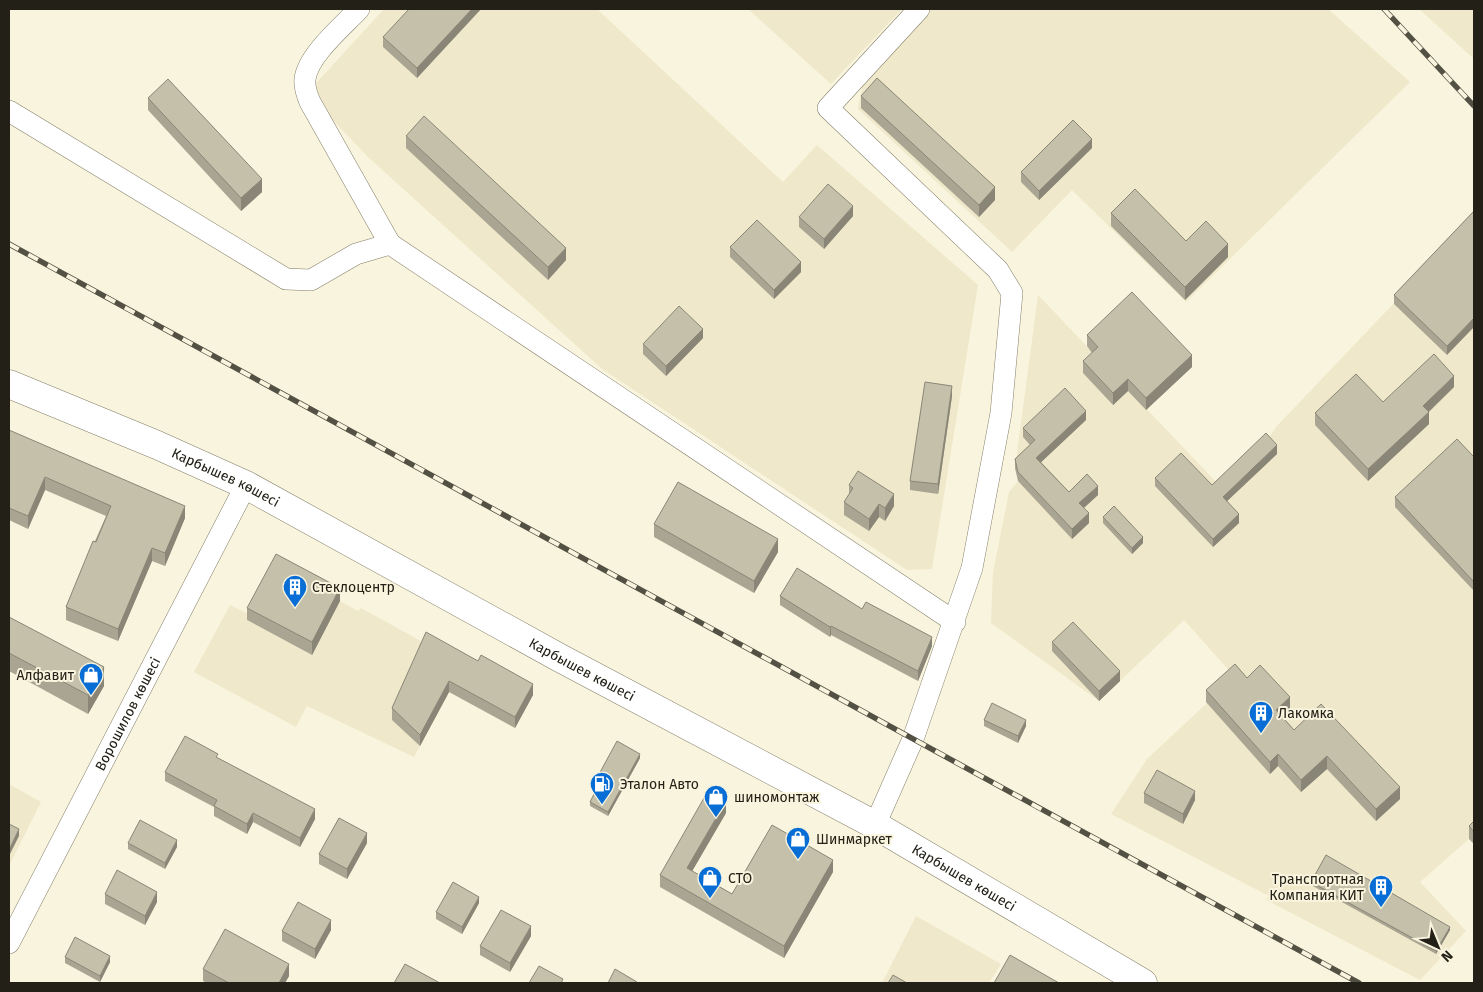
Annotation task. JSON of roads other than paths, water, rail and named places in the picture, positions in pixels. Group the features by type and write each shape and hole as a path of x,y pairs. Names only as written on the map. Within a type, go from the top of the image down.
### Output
{"main road":[{"name":"Карбышев көшесі","path":"9,384 246,484 560,658 875,825 1143,983"}],"street":[{"path":"359,9 312,59 305,79 306,91 310,102 390,244 955,622"},
{"path":"875,825 913,739 955,622 972,568 1001,413 1012,293 998,270 828,108 919,9"},
{"path":"9,111 286,279 311,280 356,254 390,244"},
{"name":"Ворошилов көшесі","path":"9,943 246,484"}],"railway":[{"path":"1384,9 1474,106"},
{"path":"9,244 1359,983"}],"place":[{"name":"Стеклоцентр","path":"295,608"},
{"name":"Алфавит","path":"91,696"},
{"name":"Лакомка","path":"1261,734"},
{"name":"Эталон Авто","path":"602,805"},
{"name":"шиномонтаж","path":"716,818"},
{"name":"Шинмаркет","path":"798,860"},
{"name":"СТО","path":"710,899"},
{"name":"Транспортная Компания КИТ","path":"1381,908"}]}
